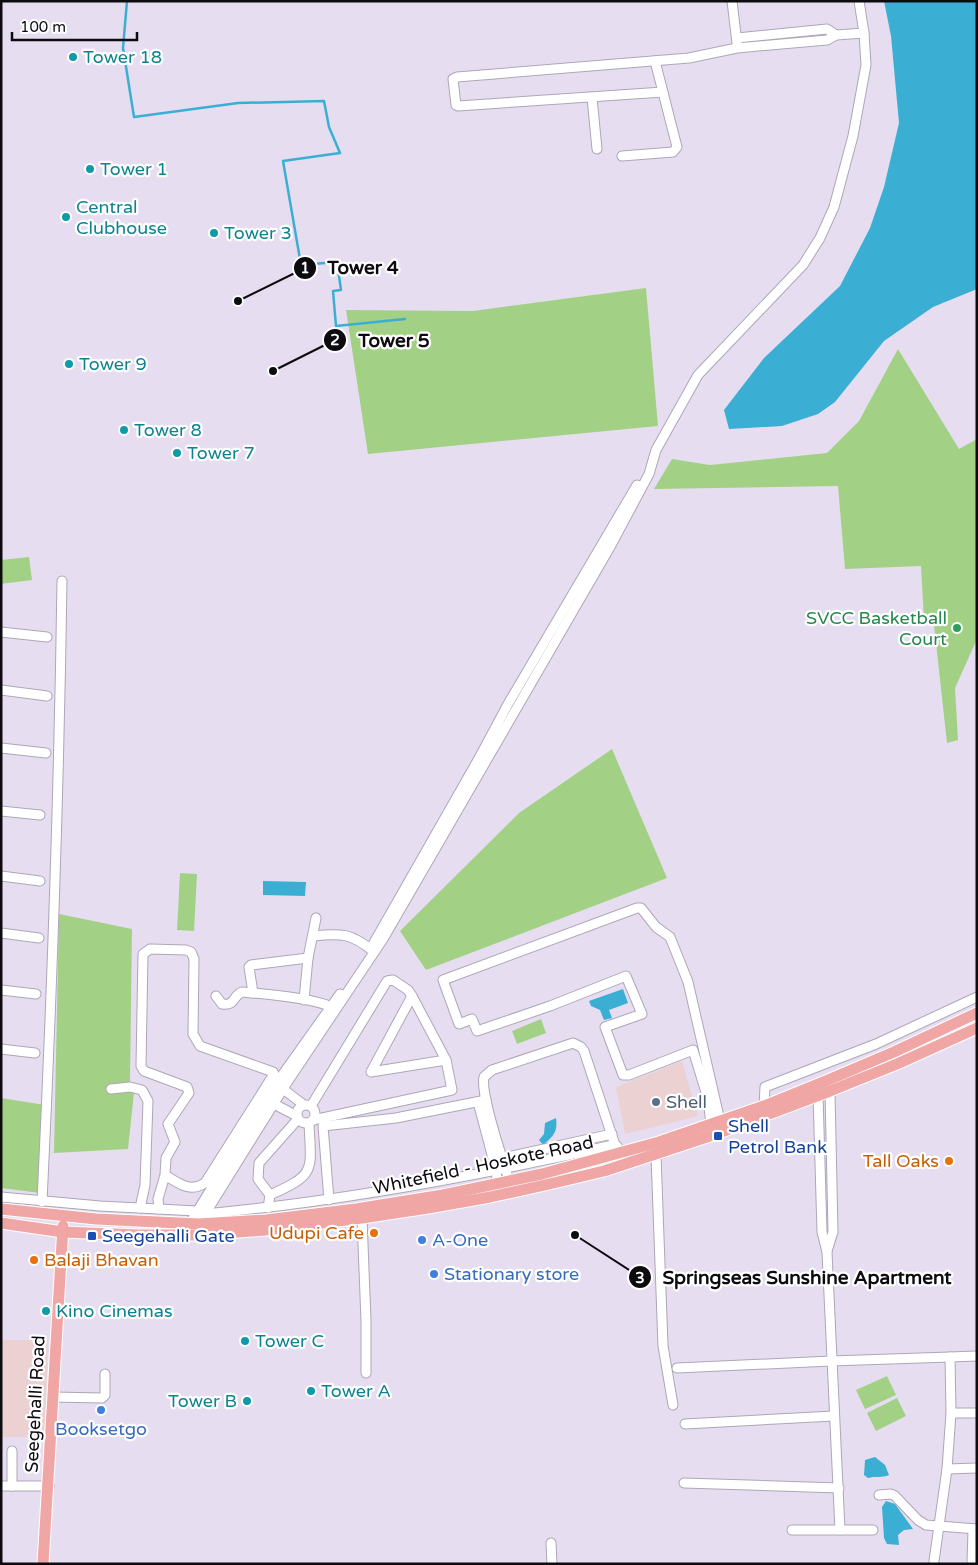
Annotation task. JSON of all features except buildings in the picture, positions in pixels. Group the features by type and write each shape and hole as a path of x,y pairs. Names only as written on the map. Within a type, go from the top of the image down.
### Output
{"main road":[{"name":"Whitefield - Hoskote Road","path":"1,1208 193,1229 266,1230 428,1208 545,1186 613,1168 656,1154 755,1120 830,1091 932,1041 977,1013"},
{"name":"Whitefield - Hoskote Road","path":"1,1223 63,1232 139,1235 356,1209 504,1183 618,1149 659,1142 764,1106 861,1066 932,1041 977,1028"},
{"name":"Seegehalli Road","path":"44,1564 63,1216"}],"street":[{"path":"732,1 738,48"},
{"path":"201,1212 274,1104 372,950 508,704 645,471 650,467 656,450 698,375 803,266 820,238 834,207 853,136 866,65 859,1"},
{"path":"737,38 827,29 836,35"},
{"path":"663,92 458,106 456,105 453,79 457,77 689,58 738,48 827,40 836,35 864,33"},
{"path":"622,156 673,152 676,150 677,147 655,61"},
{"path":"592,98 597,149"},
{"path":"42,1202 50,1041 62,582"},
{"path":"1,632 47,638"},
{"path":"1,690 47,696"},
{"path":"1,748 46,752"},
{"path":"1,811 40,815"},
{"path":"1,876 40,881"},
{"path":"641,908 656,927 670,937 688,982 716,1122 693,1050 629,1075 623,1075 605,1027 642,1014 626,976 550,1006 477,1031 472,1019 459,1024 443,980 641,908"},
{"path":"304,1000 308,958 316,918"},
{"path":"1,934 39,938"},
{"path":"313,936 336,934 352,936 372,950"},
{"path":"159,1209 158,1199 166,1158 175,1142 168,1124 189,1089 142,1069 143,954 145,951 150,949 186,950 191,952 194,959 194,1034 200,1046 273,1072 277,1076"},
{"path":"253,993 250,965 308,958"},
{"path":"268,1208 270,1195 258,1179 259,1163 297,1117 297,1110 307,1106 386,981 393,980 408,990 412,996 446,1060 452,1090 302,1123 297,1117 274,1104"},
{"path":"1,990 36,994"},
{"path":"216,996 222,1004 226,1005 232,1002 240,992 304,1000 334,1008"},
{"path":"412,996 371,1072 446,1060"},
{"path":"764,1106 765,1087 876,1044 977,997"},
{"path":"164,1175 185,1188 195,1188 205,1183 277,1076 334,1008"},
{"path":"1,1196 42,1202 201,1212 268,1208 329,1200 501,1170 618,1149 584,1051 578,1044 573,1043 492,1070 484,1077 482,1101 501,1170 504,1183"},
{"path":"1,1049 35,1053"},
{"path":"193,1229 277,1076"},
{"path":"111,1089 130,1087 142,1090 148,1101 145,1185 140,1208"},
{"path":"270,1195 292,1185 305,1175 311,1162 311,1122 314,1111 283,1089"},
{"path":"827,1252 833,1232 830,1091"},
{"path":"818,1095 822,1232 827,1252 840,1530"},
{"path":"329,1200 323,1126 396,1118 482,1101"},
{"path":"498,1159 612,1134"},
{"path":"656,1154 664,1346 673,1405"},
{"path":"362,1218 366,1373"},
{"path":"677,1368 977,1356"},
{"path":"934,1561 947,1469 951,1413 950,1357"},
{"path":"53,1397 102,1398 105,1395 105,1374"},
{"path":"951,1413 977,1413"},
{"path":"684,1424 834,1416"},
{"path":"12,1451 12,1486"},
{"path":"947,1469 977,1468"},
{"path":"684,1483 839,1488"},
{"path":"1,1486 49,1486"},
{"path":"879,1496 891,1494 895,1496 918,1520 926,1525 975,1529 972,1564"},
{"path":"792,1530 873,1530"},
{"path":"551,1543 552,1564"}],"shaded area":[{"name":"Shell","path":"682,1061 698,1116 625,1134 616,1087"},
{"path":"1,1340 48,1340 45,1437 1,1437"}],"green space":[{"path":"646,288 658,426 368,454 346,310 473,311"},
{"path":"898,349 959,449 977,439 977,639 955,688 958,740 947,743 933,616 924,620 921,566 845,569 838,486 654,489 672,459 710,465 827,453 859,421"},
{"path":"29,557 32,580 1,584 1,560"},
{"path":"612,749 667,878 426,970 400,931 519,813"},
{"path":"180,873 197,874 194,931 177,930"},
{"path":"59,914 132,929 130,1082 135,1083 128,1149 54,1153"},
{"path":"541,1019 546,1033 517,1044 512,1031"},
{"path":"1,1098 45,1105 40,1193 1,1188"},
{"path":"887,1376 896,1395 865,1409 856,1390"},
{"path":"897,1398 906,1416 876,1431 867,1413"}],"water":[{"path":"884,1 977,1 977,289 933,307 884,341 835,402 818,414 782,426 729,429 724,410 764,358 840,286 870,228 884,187 899,123 891,36"},
{"path":"263,881 306,882 305,896 263,895"},
{"path":"623,989 628,1003 609,1010 612,1018 604,1020 600,1010 591,1006 589,1001"},
{"path":"556,1118 554,1133 543,1145 539,1140 544,1134 545,1123"},
{"path":"875,1457 885,1465 889,1475 868,1478 864,1475 865,1460"},
{"path":"886,1501 895,1504 913,1529 904,1530 898,1535 899,1545 887,1544 884,1538 882,1507"}],"waterway":[{"path":"127,1 123,48 134,117 238,103 324,101 329,127 340,153 283,161 301,265 337,262 341,290 333,291 336,326 405,319"}],"place":[{"name":"Tower 18","path":"73,57"},
{"name":"Tower 1","path":"90,169"},
{"name":"Central Clubhouse","path":"66,217"},
{"name":"Tower 3","path":"214,233"},
{"name":"Tower 4","path":"238,301"},
{"name":"Tower 9","path":"69,364"},
{"name":"Tower 5","path":"273,371"},
{"name":"Tower 8","path":"124,430"},
{"name":"Tower 7","path":"177,453"},
{"name":"SVCC Basketball Court","path":"957,628"},
{"name":"Shell","path":"656,1102"},
{"name":"Shell Petrol Bank","path":"718,1136"},
{"name":"Tall Oaks","path":"949,1161"},
{"name":"Udupi Cafe","path":"374,1233"},
{"name":"Springseas Sunshine Apartment","path":"575,1235"},
{"name":"Seegehalli Gate","path":"92,1236"},
{"name":"A-One","path":"422,1240"},
{"name":"Balaji Bhavan","path":"34,1260"},
{"name":"Stationary store","path":"434,1274"},
{"name":"Kino Cinemas","path":"46,1311"},
{"name":"Tower C","path":"245,1341"},
{"name":"Tower A","path":"311,1391"},
{"name":"Tower B","path":"247,1401"},
{"name":"Booksetgo","path":"101,1410"}]}
